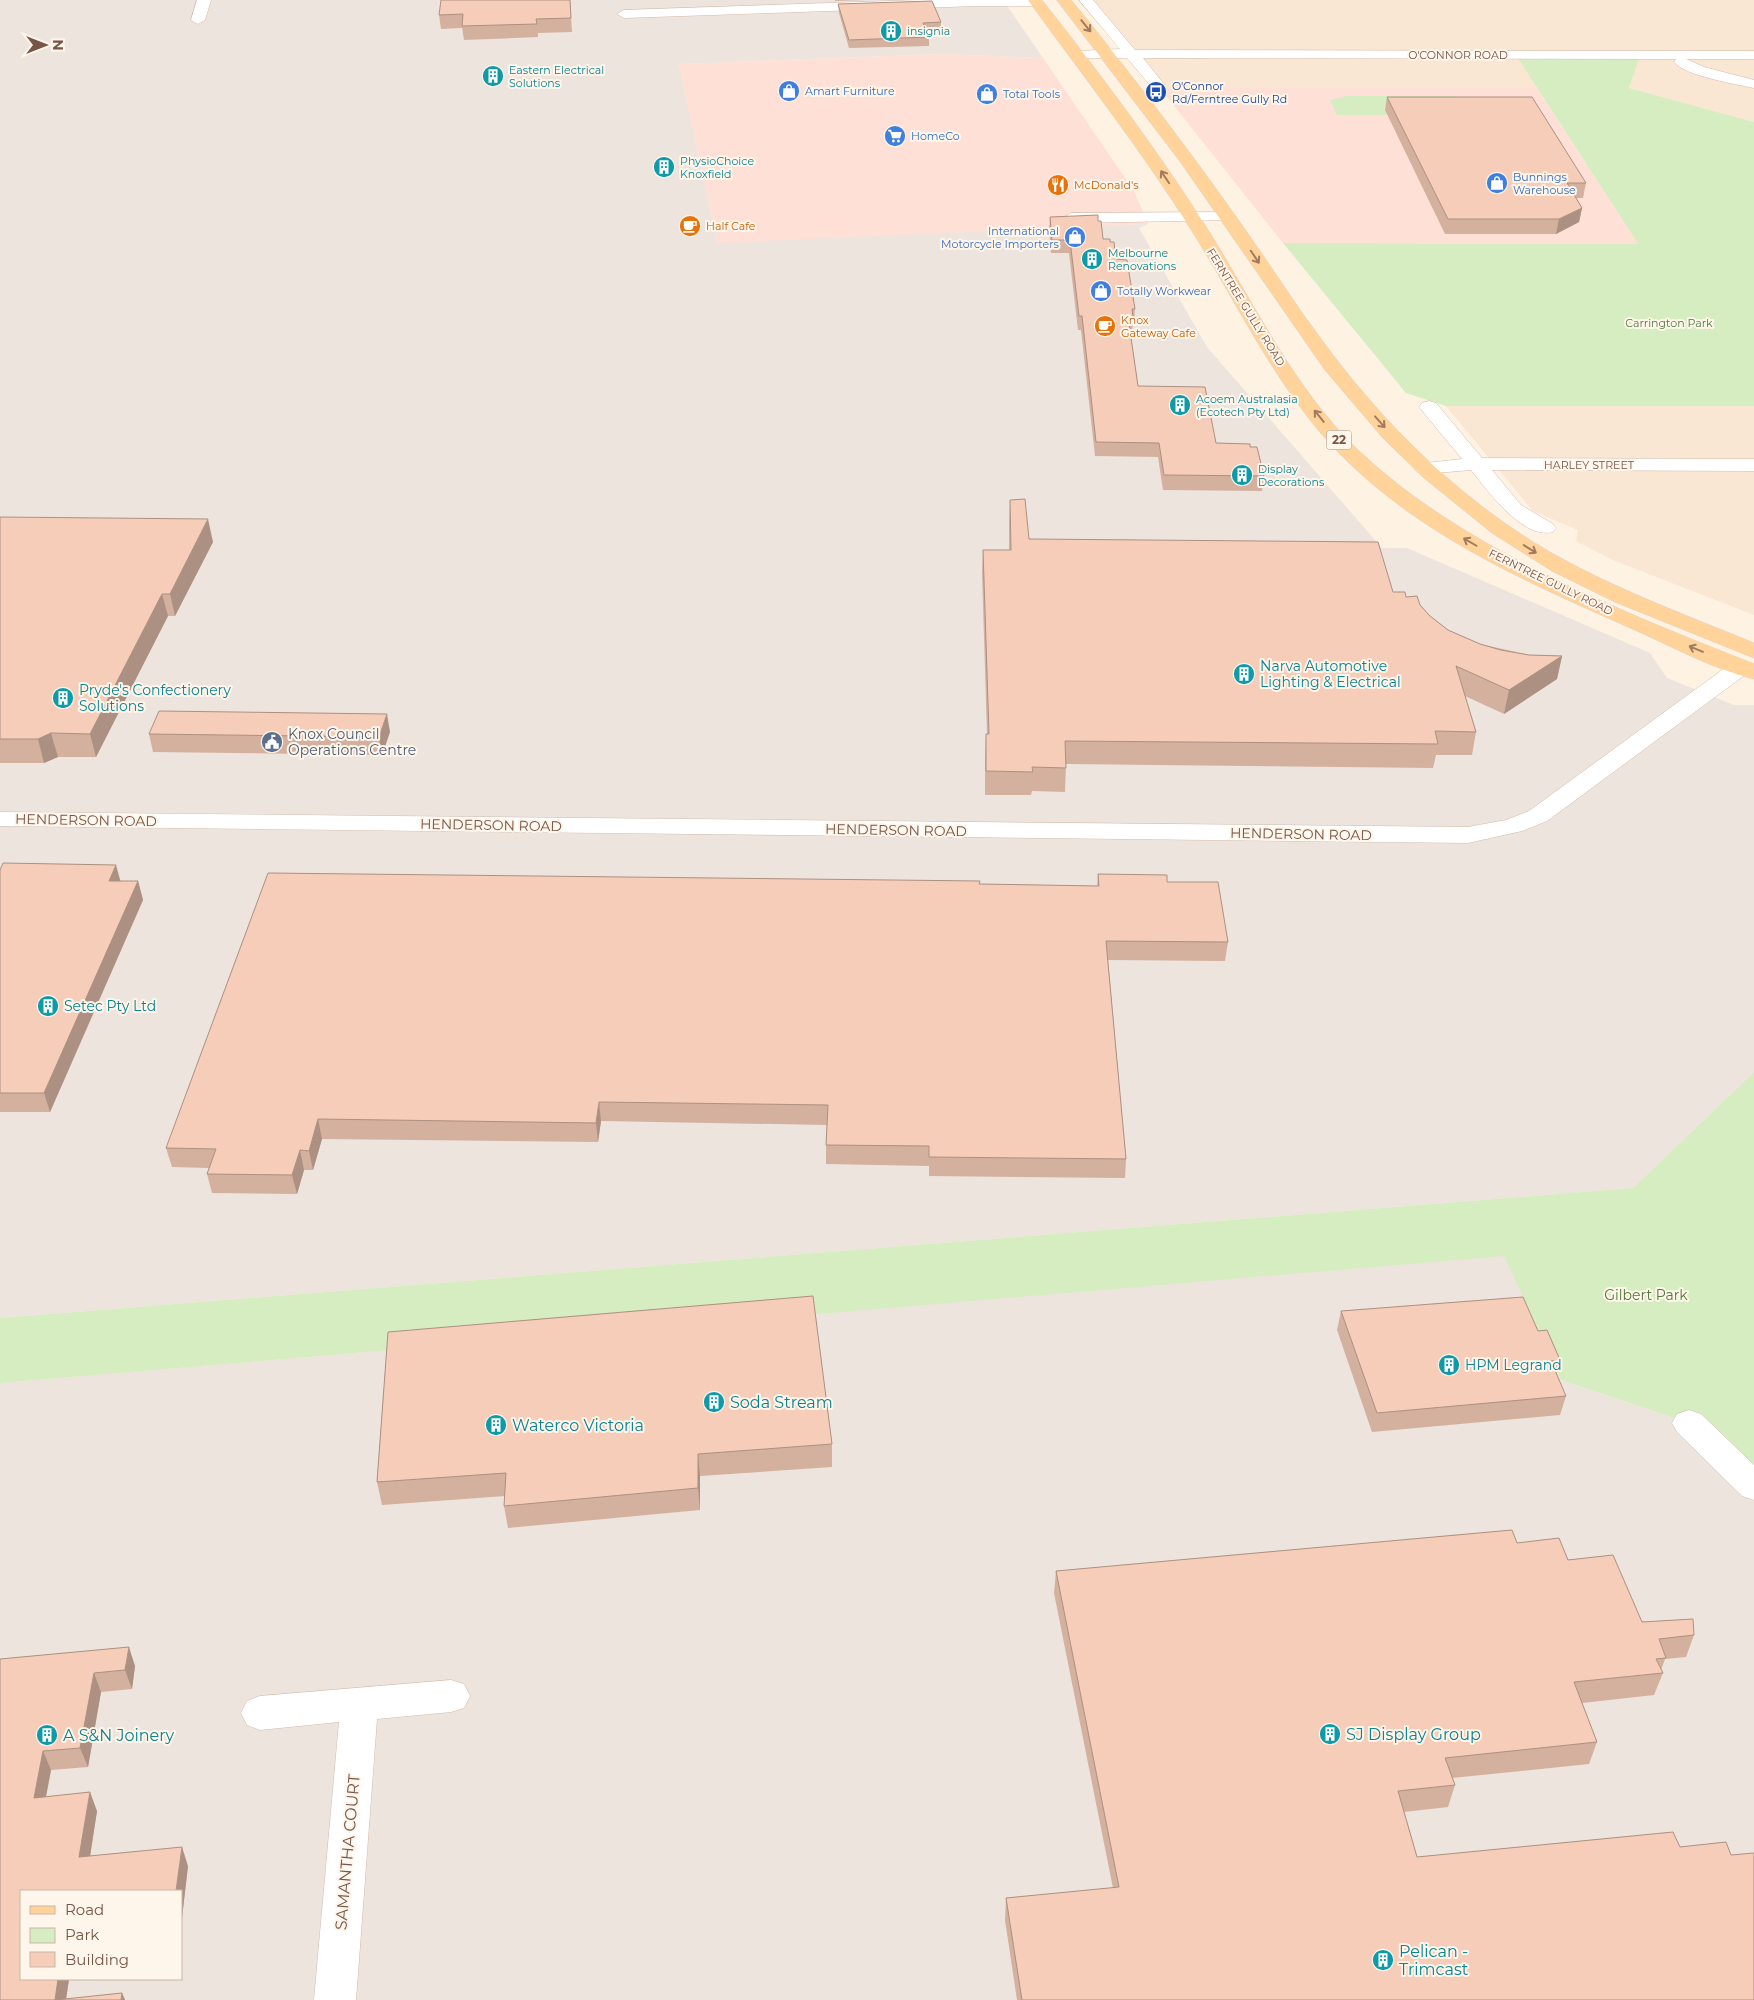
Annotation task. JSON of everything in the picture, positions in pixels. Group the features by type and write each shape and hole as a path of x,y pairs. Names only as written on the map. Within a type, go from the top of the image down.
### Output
{"main road":[{"name":"FERNTREE GULLY ROAD","path":"1064,0 1110,56 1226,213 1332,367 1402,447 1459,499 1501,530 1538,553 1751,662"},
{"name":"FERNTREE GULLY ROAD","path":"1038,1 1120,110 1188,214 1265,342 1316,414 1347,450 1370,472 1448,530 1526,573 1751,662"},
{"path":"1370,472 1424,468"}],"street":[{"path":"198,20 204,0"},
{"path":"976,2 995,0"},
{"path":"1086,0 1160,88"},
{"path":"624,14 1038,1"},
{"name":"O'CONNOR ROAD","path":"1078,55 1754,55"},
{"path":"1678,55 1681,63 1694,68 1754,84"},
{"path":"1188,214 1102,212 1072,218 1226,213"},
{"path":"1429,407 1514,509 1546,528"},
{"name":"HARLEY STREET","path":"1424,468 1476,464 1754,465"},
{"name":"HENDERSON ROAD","path":"0,819 1468,835 1513,826 1538,816 1751,662"},
{"path":"1689,1423 1754,1486"},
{"path":"260,1713 451,1696"},
{"name":"SAMANTHA COURT","path":"335,2000 359,1705"}],"shaded area":[{"path":"0,0 1003,0 1043,58 942,54 679,64 717,243 1148,224 1139,228 1207,347 1382,548 1407,548 1650,653 1667,678 1734,705 1754,705 1754,1072 1633,1188 0,1318"},
{"path":"1086,0 1754,0 1754,122 1629,88 1638,59 1517,55 1537,88 1160,88"},
{"name":"HomeCo","path":"942,54 1043,58 1134,191 1148,224 717,244 679,64"},
{"path":"1160,88 1537,88 1638,244 1283,243"},
{"path":"1446,406 1754,406 1754,615 1613,560 1576,541 1578,530 1533,511"},
{"path":"1504,1255 1561,1380 1689,1423 1754,1486 1754,2000 0,2000 0,1383"}],"green space":[{"name":"Carrington Park","path":"1516,55 1640,55 1629,88 1754,122 1754,406 1446,406 1406,393 1283,243 1638,244"},
{"path":"1347,96 1456,96 1462,106 1384,106 1387,115 1337,115 1330,100"},
{"name":"Gilbert Park","path":"1754,1072 1754,1486 1689,1423 1561,1380 1504,1256 0,1383 0,1318 1633,1188"}],"building":[{"path":"441,0 570,0 571,18 536,19 537,24 462,26 463,14 439,15"},
{"path":"932,1 941,22 923,23 929,37 849,40 838,4"},
{"name":"Bunnings Warehouse","path":"1387,97 1532,97 1586,183 1567,183 1582,208 1559,219 1448,219"},
{"path":"1098,215 1098,221 1101,221 1103,239 1110,239 1110,242 1114,242 1116,259 1127,260 1135,309 1132,309 1133,317 1128,317 1138,386 1205,387 1216,443 1250,444 1250,447 1257,447 1264,476 1164,475 1159,443 1096,442 1082,316 1079,316 1070,240 1052,240 1050,217"},
{"name":"Narva Automotive Lighting & Electrical","path":"1025,499 1029,539 1378,542 1393,592 1405,592 1406,597 1417,596 1420,605 1430,616 1448,630 1480,644 1501,650 1529,655 1562,656 1509,690 1456,666 1476,732 1435,731 1438,744 1065,741 1066,768 1032,767 1033,772 986,771 986,734 989,734 983,550 1011,550 1010,500"},
{"name":"Pryde's Confectionery Solutions","path":"0,517 208,519 170,594 162,594 90,734 51,733 38,739 0,739"},
{"path":"159,711 387,714 379,737 149,734"},
{"name":"Setec Pty Ltd","path":"3,863 116,865 109,881 138,881 44,1093 0,1093 0,870"},
{"path":"268,873 980,881 979,884 1099,886 1098,874 1167,875 1167,882 1218,882 1228,942 1106,941 1126,1159 929,1157 929,1146 826,1145 828,1105 599,1102 596,1123 318,1119 309,1151 300,1150 292,1175 207,1174 216,1149 166,1148"},
{"path":"813,1296 832,1444 698,1454 698,1488 504,1506 506,1473 377,1482 388,1332"},
{"name":"HPM Legrand","path":"1523,1297 1538,1331 1547,1330 1560,1360 1551,1361 1566,1396 1377,1413 1341,1311"},
{"path":"1512,1530 1517,1543 1559,1538 1568,1560 1613,1555 1642,1622 1693,1619 1694,1635 1659,1639 1666,1658 1656,1659 1663,1673 1574,1682 1597,1742 1445,1758 1455,1785 1398,1791 1417,1857 1673,1832 1680,1847 1726,1842 1731,1855 1754,1853 1754,2000 1022,2000 1006,1898 1119,1887 1056,1571"},
{"path":"129,1647 125,1670 94,1673 80,1748 43,1751 34,1798 90,1792 79,1857 182,1847 176,1890 20,1890 20,1980 58,1980 55,2000 0,2000 0,1659"},
{"path":"122,1993 121,2000 55,2000"}],"place":[{"name":"insignia","path":"891,31"},
{"name":"Eastern Electrical Solutions","path":"493,76"},
{"name":"Amart Furniture","path":"789,91"},
{"name":"O'Connor Rd/Ferntree Gully Rd","path":"1156,92"},
{"name":"Total Tools","path":"987,94"},
{"name":"HomeCo","path":"895,136"},
{"name":"PhysioChoice Knoxfield","path":"664,167"},
{"name":"Bunnings Warehouse","path":"1497,183"},
{"name":"McDonald's","path":"1058,185"},
{"name":"Half Cafe","path":"690,226"},
{"name":"International Motorcycle Importers","path":"1075,237"},
{"name":"Melbourne Renovations","path":"1092,259"},
{"name":"Totally Workwear","path":"1101,291"},
{"name":"Knox Gateway Cafe","path":"1105,326"},
{"name":"Acoem Australasia (Ecotech Pty Ltd)","path":"1180,405"},
{"name":"Display Decorations","path":"1242,475"},
{"name":"Narva Automotive Lighting & Electrical","path":"1244,674"},
{"name":"Pryde's Confectionery Solutions","path":"63,698"},
{"name":"Knox Council Operations Centre","path":"272,742"},
{"name":"Setec Pty Ltd","path":"48,1006"},
{"name":"HPM Legrand","path":"1449,1365"},
{"name":"Soda Stream","path":"714,1402"},
{"name":"Waterco Victoria","path":"496,1425"},
{"name":"SJ Display Group","path":"1330,1734"},
{"name":"A S&N Joinery","path":"47,1735"},
{"name":"Pelican - Trimcast","path":"1383,1960"}]}
